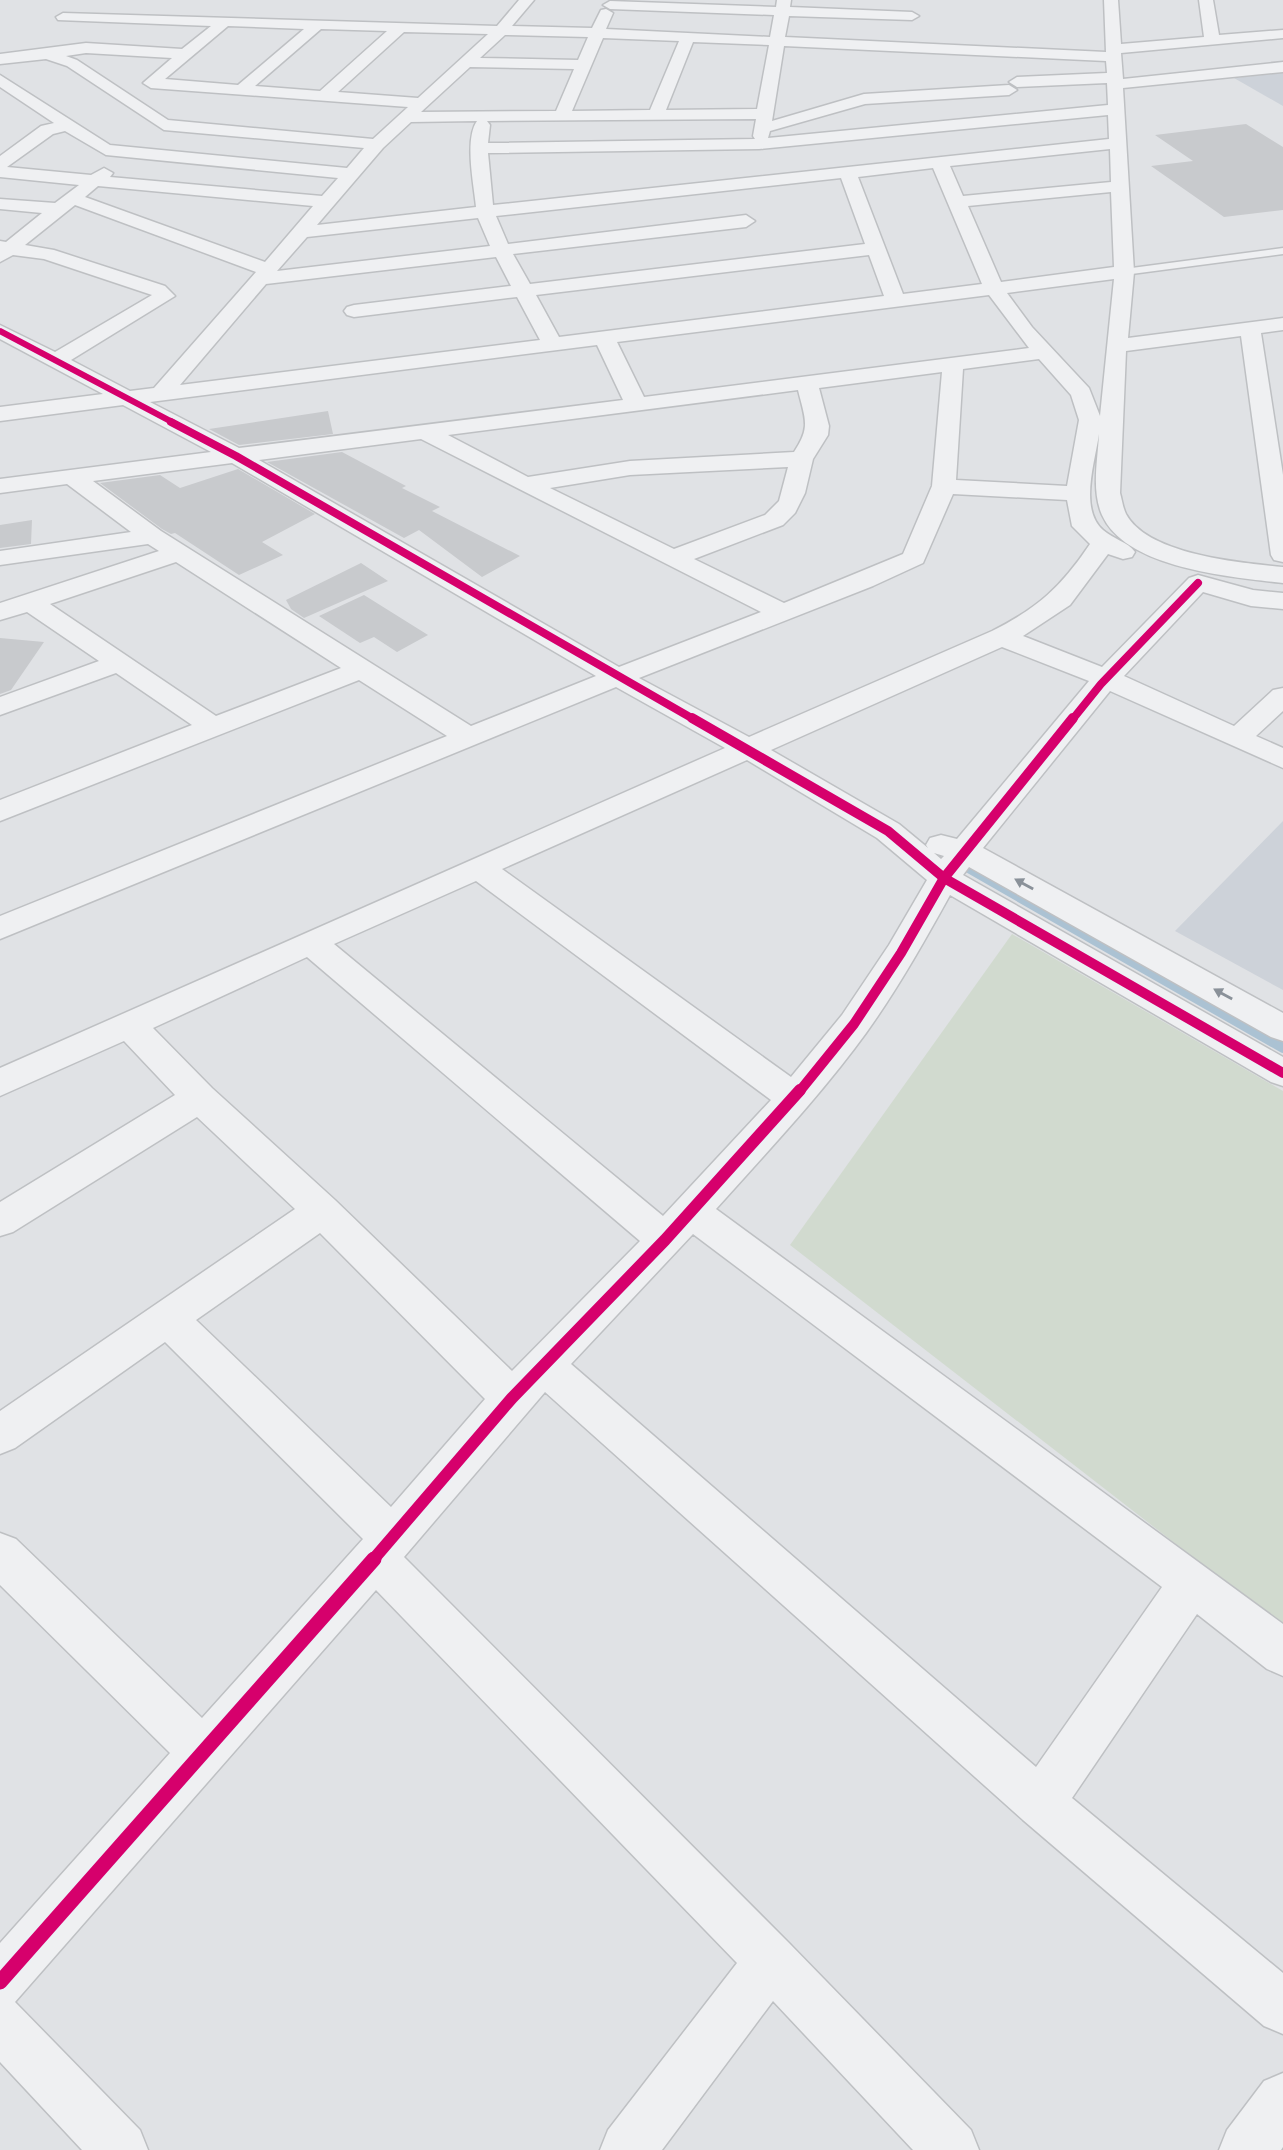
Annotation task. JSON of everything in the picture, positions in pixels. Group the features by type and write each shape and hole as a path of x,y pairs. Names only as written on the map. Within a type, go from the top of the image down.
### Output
{"street":[{"path":"61,0 63,17 76,48"},
{"path":"157,20 171,0"},
{"path":"160,395 376,144 501,30 527,0"},
{"path":"1111,0 1124,272 1116,346 1108,494 1114,514 1126,530 1146,544 1189,561 1234,570 1283,575"},
{"path":"1206,0 1212,40"},
{"path":"562,115 564,95 584,65 611,2 913,8 909,46"},
{"path":"729,322 783,6"},
{"path":"364,26 380,13"},
{"path":"63,17 224,22 261,17 318,24 777,40 1026,54 1114,53 1283,34"},
{"path":"138,82 184,54 224,22"},
{"path":"242,89 318,24"},
{"path":"324,96 400,27"},
{"path":"656,115 688,37"},
{"path":"864,99 891,45"},
{"path":"0,59 76,48 184,54"},
{"path":"47,54 72,63 164,125 376,144"},
{"path":"1026,54 1097,79"},
{"path":"974,123 1013,86 1026,54"},
{"path":"466,62 584,65"},
{"path":"0,204 65,204 264,275 501,249 755,168 864,99 1283,66"},
{"path":"0,80 106,150 350,174"},
{"path":"99,81 324,96 427,98 456,93"},
{"path":"491,94 483,116 479,148 485,212 501,249 552,343"},
{"path":"300,232 485,212 666,179 755,168 974,123 1116,109"},
{"path":"405,117 656,115 755,168"},
{"path":"0,164 47,130 68,125"},
{"path":"3,250 164,125"},
{"path":"479,148 656,145 755,168 847,171 1118,143"},
{"path":"656,145 666,179"},
{"path":"939,161 994,288 1025,331 1081,393 1090,420 1078,494 1084,526 1103,543 1198,583 1251,598 1283,601"},
{"path":"847,171 896,301"},
{"path":"0,172 326,202"},
{"path":"956,202 1120,186"},
{"path":"354,311 877,248"},
{"path":"3,250 59,258 158,289 165,296 49,357 10,359"},
{"path":"0,414 552,343 605,340 1124,272"},
{"path":"1116,346 1283,324"},
{"path":"1250,328 1274,437 1283,555"},
{"path":"0,331 236,456 888,831 1283,1028"},
{"path":"605,340 636,403"},
{"path":"0,486 1046,352"},
{"path":"0,928 617,677 864,581 914,558 944,486 953,365"},
{"path":"672,559 774,520 785,512 793,501 801,459 817,435 818,426 806,381"},
{"path":"423,431 525,485 781,612"},
{"path":"525,485 630,468 801,459"},
{"path":"71,476 152,536 468,737"},
{"path":"944,486 1078,494"},
{"path":"0,558 152,536"},
{"path":"0,1083 310,942 1040,618 1059,604 1075,586 1103,543"},
{"path":"0,612 181,552"},
{"path":"0,1982 512,1398 678,1226 794,1098 853,1024 901,953 954,864 1107,679 1198,583"},
{"path":"30,602 215,728"},
{"path":"1001,637 1107,679 1283,759"},
{"path":"0,707 120,663"},
{"path":"7,800 215,728 360,670"},
{"path":"1238,737 1283,696"},
{"path":"954,864 1283,1073"},
{"path":"479,868 794,1098"},
{"path":"310,942 678,1226 1192,1582 1283,1653"},
{"path":"130,1025 199,1098 322,1211 512,1398"},
{"path":"0,1221 199,1098"},
{"path":"0,1435 322,1211"},
{"path":"168,1319 951,2150"},
{"path":"542,1365 1040,1803 1283,2007"},
{"path":"0,1554 202,1751"},
{"path":"1040,1803 1192,1582"},
{"path":"628,2150 771,1961"},
{"path":"0,2023 120,2150"},
{"path":"1247,2150 1283,2100"}],"lane":[{"path":"1124,272 1283,251"}],"shaded area":[{"path":"1283,73 1283,106 1234,78"},
{"path":"1283,821 1283,990 1175,931"},
{"path":"1012,934 1283,1091 1283,1627 790,1245"}],"building":[{"path":"1246,124 1283,147 1283,210 1224,217 1151,166 1193,161 1155,135"},
{"path":"328,411 333,434 239,445 209,429"},
{"path":"342,452 440,507 432,511 520,556 482,577 419,530 404,538 267,462"},
{"path":"238,469 315,514 262,542 283,555 239,575 175,533 171,534 162,529 100,483 160,475 180,488"},
{"path":"32,520 31,544 0,548 0,525"},
{"path":"361,563 388,581 304,618 291,609 286,600"},
{"path":"364,595 428,635 397,652 374,637 360,643 319,616"},
{"path":"0,638 44,642 11,690 0,694"}],"waterway":[{"path":"965,866 1283,1048"}],"cycle path":[{"path":"0,331 236,456 617,677 749,749 888,831 944,878 1283,1073"},
{"path":"0,1982 375,1558 512,1398 665,1240 794,1098 854,1024 901,953 944,878 964,851 1101,684 1198,583"}]}
